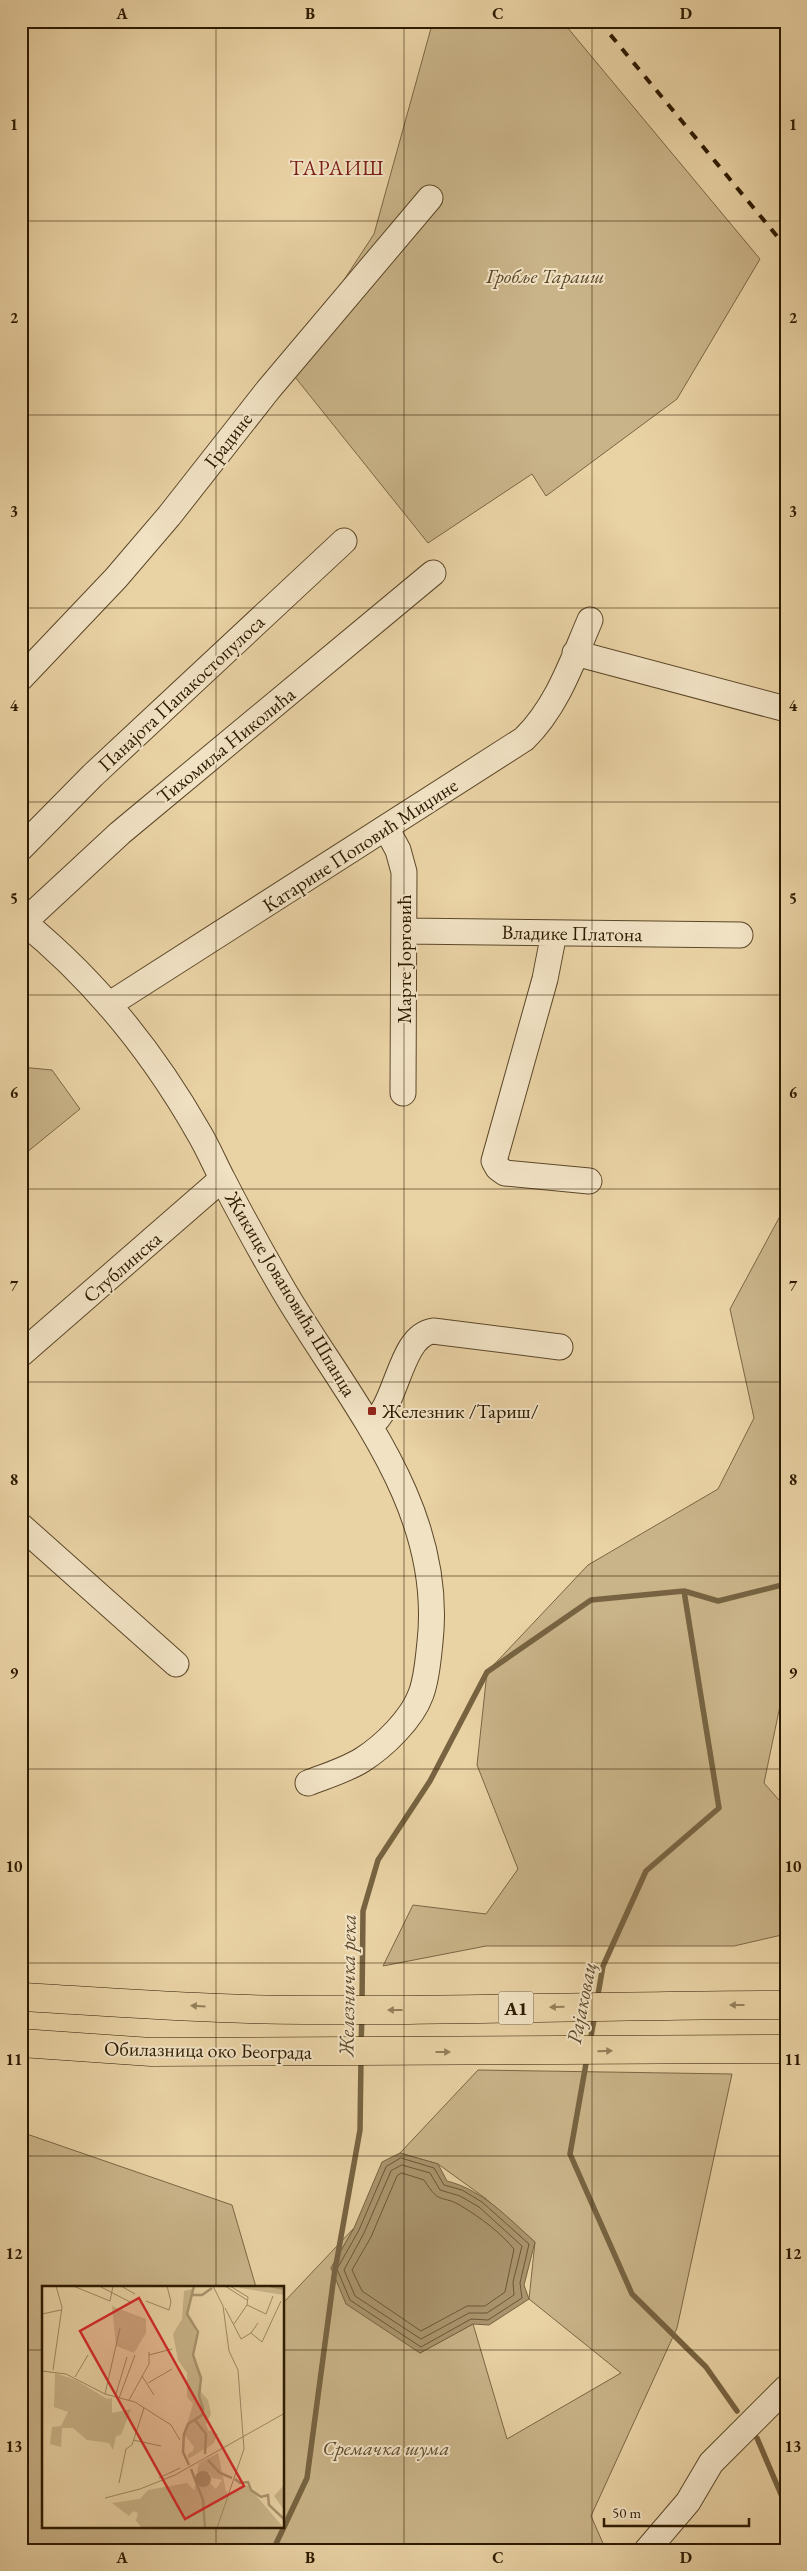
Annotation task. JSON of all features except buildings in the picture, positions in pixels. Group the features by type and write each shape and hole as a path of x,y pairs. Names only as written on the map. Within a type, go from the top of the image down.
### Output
{"highway":[{"name":"Обилазница око Београда","path":"21,1996 247,2009 442,2010 643,2005 786,2005"},
{"name":"Обилазница око Београда","path":"29,2047 151,2052 786,2048"}],"street":[{"name":"Градине","path":"21,678 116,578 169,516 268,390 430,198"},
{"name":"Панајота Папакостопулоса","path":"21,848 93,775 344,541"},
{"name":"Тихомиља Николића","path":"23,921 120,833 433,573"},
{"name":"Катарине Поповић Миџине","path":"110,1004 524,739 542,721 552,705 590,620"},
{"path":"575,653 786,709"},
{"name":"Марте Јорговић","path":"386,828 398,850 404,872 403,1093"},
{"name":"Жикице Јовановића Шпанца","path":"23,921 110,1004 155,1062 200,1134 222,1179 284,1291 382,1446 411,1505 428,1562 433,1615 428,1668 422,1692 407,1718 361,1760 308,1783"},
{"name":"Владике Платона","path":"405,931 740,935"},
{"path":"554,933 545,979 494,1160 498,1168 505,1173 589,1181"},
{"name":"Стублинска","path":"21,1354 222,1179"},
{"path":"370,1426 382,1413 414,1342 424,1333 434,1331 560,1347"},
{"path":"21,1526 176,1664"},
{"path":"647,2550 688,2502 712,2463 786,2388"}],"green space":[{"name":"Гробље Тараиш","path":"433,21 562,21 760,259 677,399 546,496 532,474 428,543 287,367 374,234"},
{"path":"21,1067 52,1070 80,1109 21,1157"},
{"path":"786,1205 786,1698 781,1701 764,1783 786,1808 786,1934 734,1946 486,1946 383,1966 413,1905 486,1914 518,1869 477,1765 487,1672 588,1565 718,1489 754,1418 730,1309"},
{"name":"Сремачка шума","path":"478,2070 732,2074 677,2328 591,2516 606,2550 21,2550 21,2132 232,2205 256,2286 42,2286 42,2528 285,2528 285,2301 354,2228 331,2268 420,2353 473,2324 507,2439 621,2373 529,2299 535,2242 485,2198 438,2164 400,2153"}],"water":[{"path":"400,2153 438,2164 447,2181 460,2185 484,2198 535,2242 524,2285 529,2299 489,2325 473,2324 420,2353 346,2304 331,2268 354,2228 382,2162"}],"waterway":[{"name":"Железничка река","path":"362,2002 363,1911 378,1860 430,1781 487,1672 591,1600 684,1591 718,1601 786,1584"},
{"name":"Рајаковац","path":"597,2000 603,1966 646,1871 719,1808 684,1591"},
{"name":"Рајаковац","path":"590,2042 595,2014"},
{"name":"Железничка река","path":"361,2044 362,2016"},
{"name":"Рајаковац","path":"587,2058 570,2154 632,2294 706,2367 737,2411"},
{"name":"Железничка река","path":"285,2525 307,2478 334,2276 360,2130 361,2059"},
{"path":"757,2438 786,2506"},
{"name":"Железничка река","path":"273,2550 284,2528"}],"railway":[{"path":"599,21 786,247"}],"place":[{"name":"Железник /Тариш/","path":"372,1411"}],"district":[{"name":"ТАРАИШ","path":"337,167"}]}
